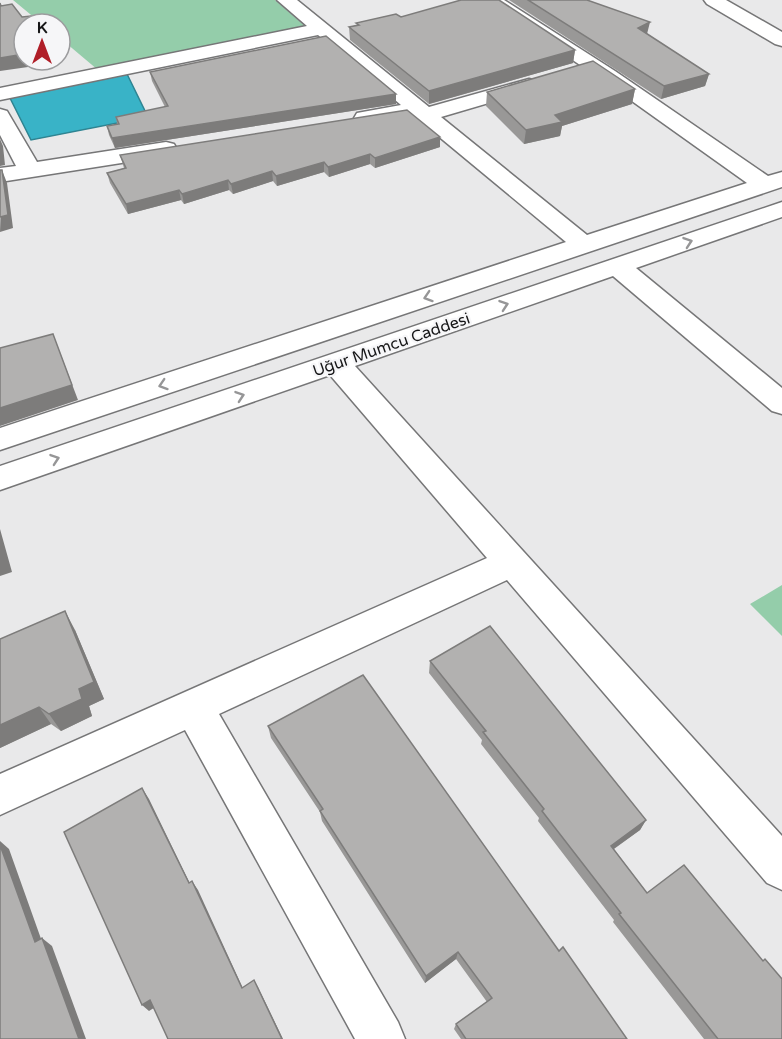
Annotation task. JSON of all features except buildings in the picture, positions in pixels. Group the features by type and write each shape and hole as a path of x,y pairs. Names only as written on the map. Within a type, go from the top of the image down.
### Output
{"street":[{"path":"286,0 584,245"},
{"path":"492,0 773,182"},
{"path":"713,0 782,40"},
{"path":"0,94 322,29"},
{"path":"571,73 594,66"},
{"path":"346,121 420,112 548,79"},
{"path":"0,115 30,170"},
{"path":"0,175 182,147"},
{"name":"Uğur Mumcu Caddesi","path":"0,439 773,182"},
{"name":"Uğur Mumcu Caddesi","path":"0,478 782,209"},
{"path":"617,266 782,404"},
{"path":"336,363 510,563 782,868"},
{"path":"0,795 510,563"},
{"path":"194,708 381,1039"}],"green space":[{"path":"13,0 275,0 306,27 98,70 72,48 72,12 28,12"},
{"path":"782,585 782,636 750,604"}],"water":[{"path":"127,74 148,117 31,140 10,98"}]}
